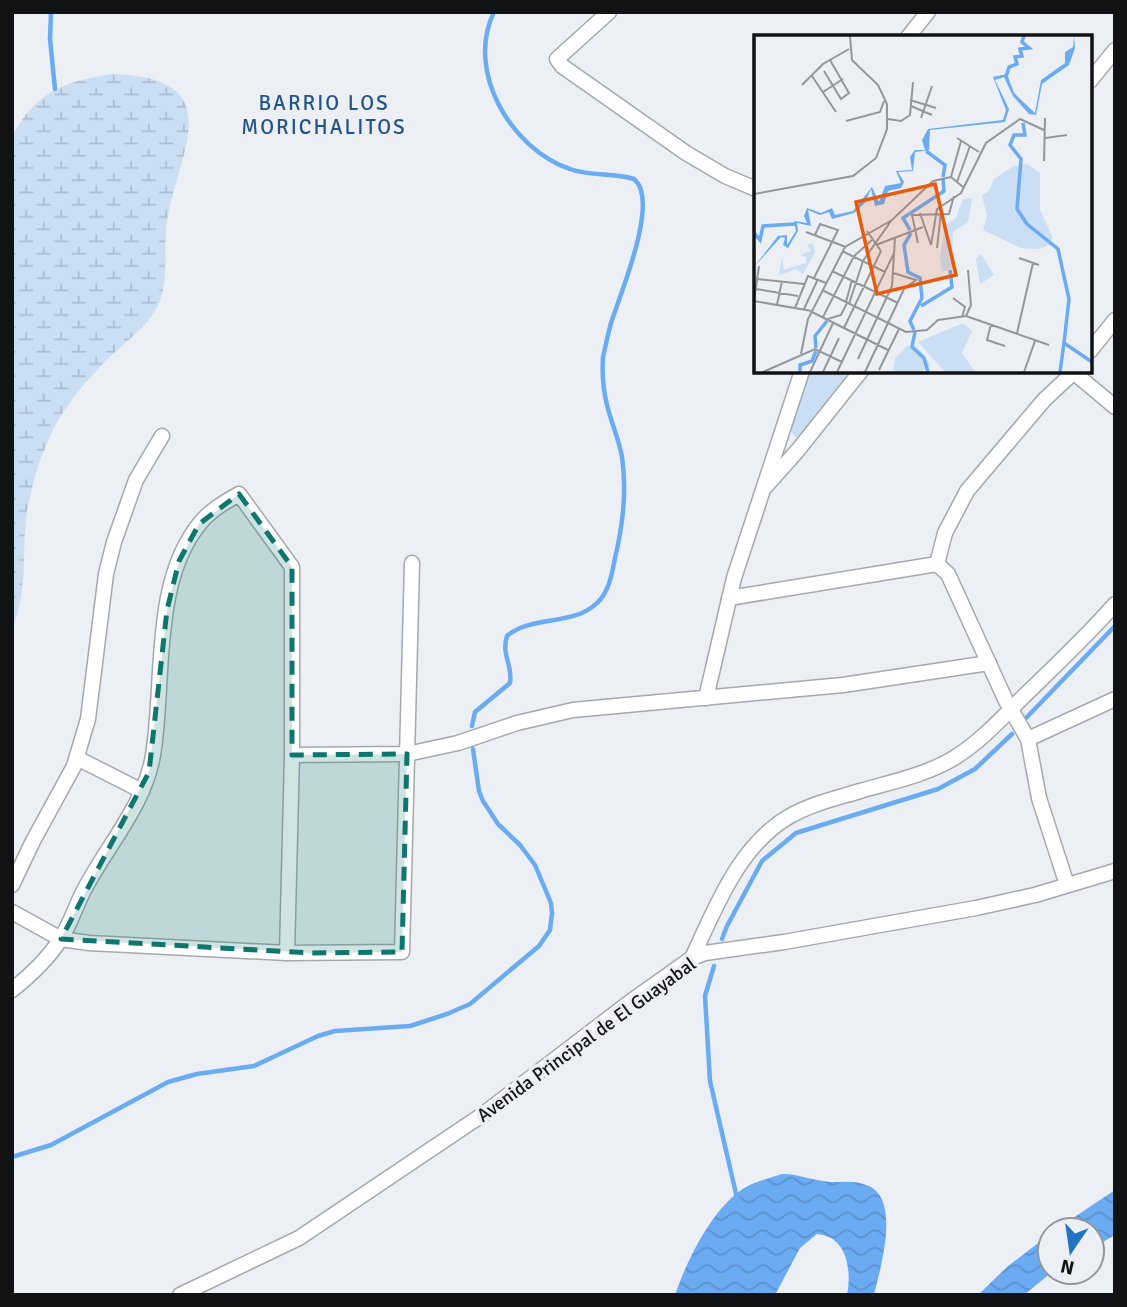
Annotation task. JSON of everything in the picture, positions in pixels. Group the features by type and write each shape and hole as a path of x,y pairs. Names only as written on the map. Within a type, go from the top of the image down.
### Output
{"street":[{"path":"609,12 557,59 562,66 686,153 725,176 754,188"},
{"path":"910,35 928,12"},
{"path":"1092,79 1115,50"},
{"path":"1092,349 1115,320"},
{"path":"706,698 729,598 801,373"},
{"path":"762,490 859,373"},
{"path":"937,564 945,533 967,491 1045,400 1072,373"},
{"path":"1076,373 1115,407"},
{"path":"12,885 77,758 88,719 106,574 114,542 136,480 162,436"},
{"path":"12,990 43,963 61,939 84,891 142,791 153,755 163,644 172,583 184,550 199,524 239,494 292,567 292,755 287,953"},
{"path":"12,912 61,939 132,946 287,953 402,952 412,563"},
{"path":"729,598 937,564"},
{"path":"937,564 948,574 1011,709 1028,739 1039,798 1068,885"},
{"path":"692,958 730,881 757,841 773,827 792,815 817,805 934,768 973,745 1088,634 1115,604"},
{"path":"292,755 407,754 457,743 549,714 600,706 843,685 989,663"},
{"path":"1028,739 1115,699"},
{"path":"77,758 142,791"},
{"name":"Avenida Principal de El Guayabal","path":"180,1295 299,1238 482,1115 692,958 705,953 976,908 1115,871"}],"highlighted area":[{"path":"239,494 292,567 292,755 407,754 402,952 312,953 61,939 149,772 167,610 179,561 199,524"}],"green space":[{"path":"113,74 150,79 173,89 185,104 189,122 167,221 162,292 159,304 149,319 77,393 48,441 29,503 25,527 23,585 12,628 12,138 30,109 53,91 80,80"},
{"path":"807,373 848,373 801,436 795,437 790,430"}],"water":[{"path":"782,1174 831,1182 860,1183 879,1194 884,1206 886,1236 874,1295 847,1295 849,1275 845,1256 835,1241 817,1234 800,1248 775,1295 675,1295 694,1250 723,1207 746,1187"},
{"path":"1115,1190 1115,1235 1106,1240 1106,1216 1076,1216"},
{"path":"1036,1245 1036,1285 1024,1295 978,1295 1008,1266"}],"waterway":[{"path":"51,12 50,39 55,89"},
{"path":"472,726 475,712 510,683 505,649 507,636 528,625 565,618 588,610 601,599 609,582 622,521 624,482 621,450 605,393 603,357 636,247 643,206 641,190 634,179 570,169 549,159 529,144 512,126 499,105 485,59 487,35 494,12"},
{"path":"1026,718 1115,626"},
{"path":"722,939 762,861 796,833 938,789 975,769 1012,734"},
{"path":"12,1157 51,1145 168,1082 197,1074 254,1066 318,1036 335,1031 410,1026 447,1014 470,1004 539,946 550,930 551,903 535,865 520,845 498,824 483,801 473,749"},
{"path":"714,966 705,996 710,1081 737,1198"}],"district":[{"name":"BARRIO LOS MORICHALITOS","path":"324,115"}]}
